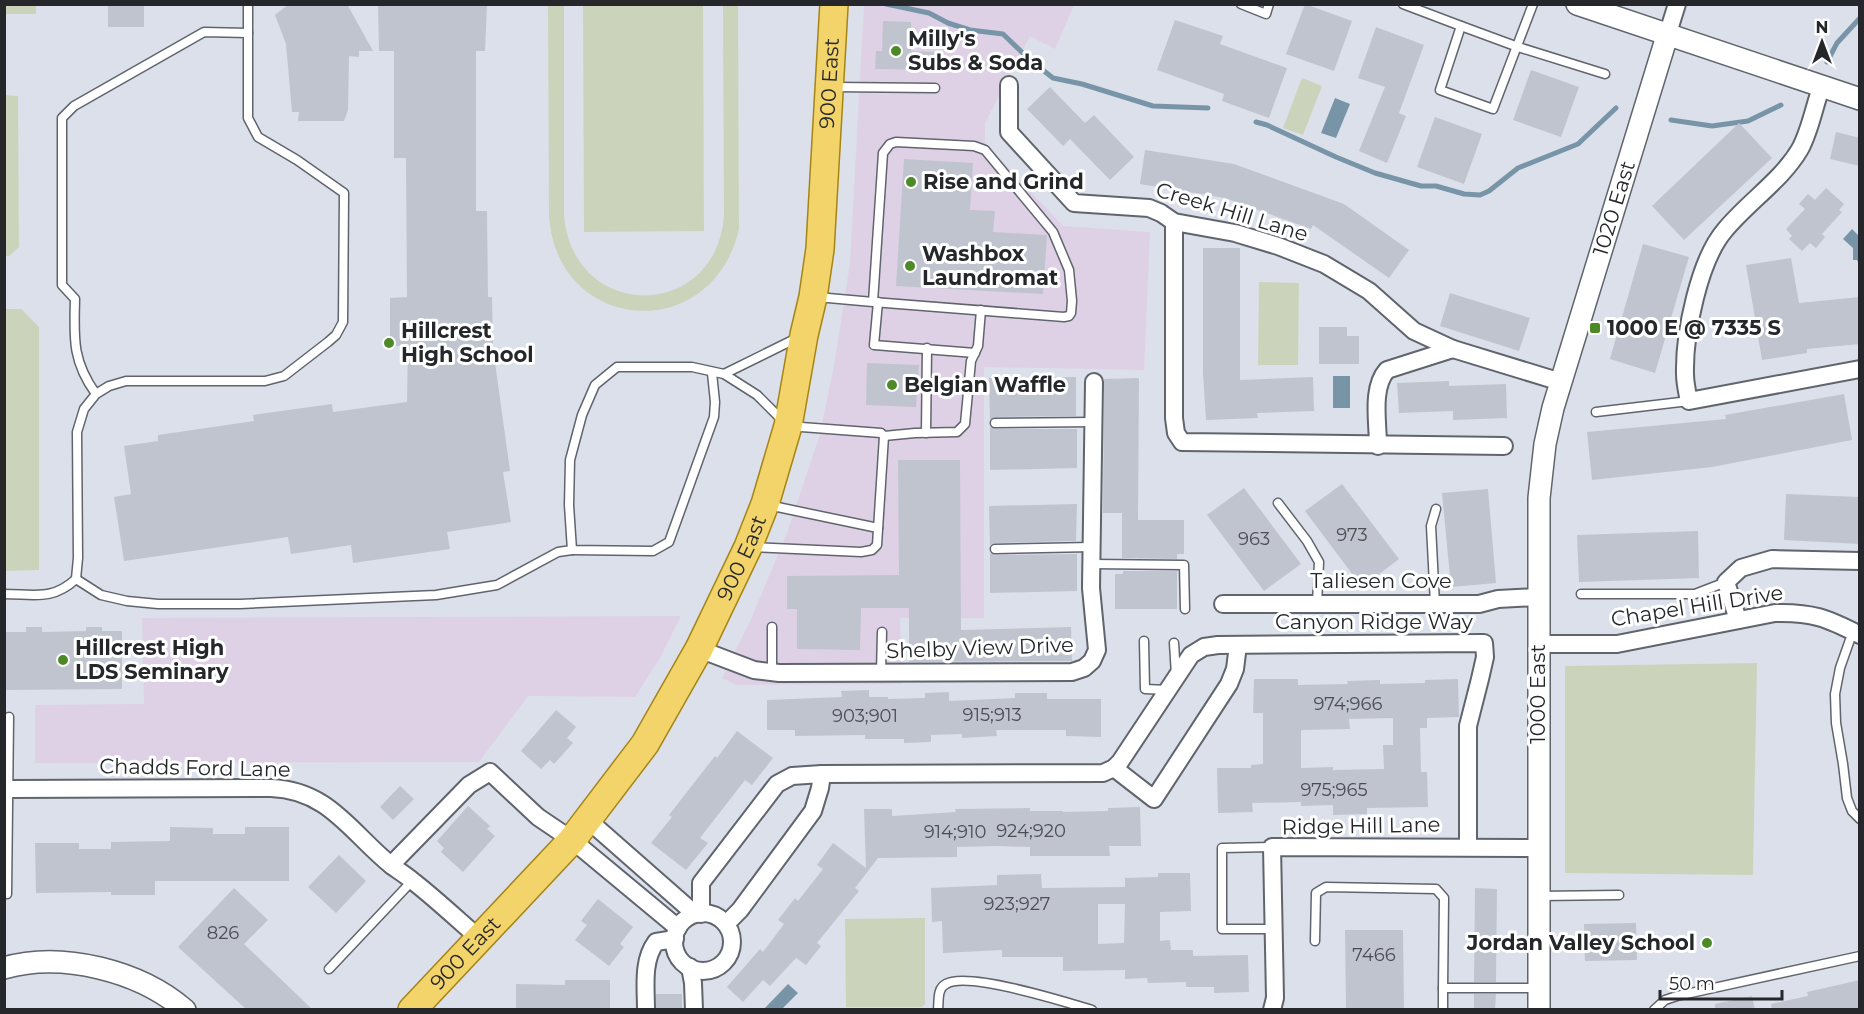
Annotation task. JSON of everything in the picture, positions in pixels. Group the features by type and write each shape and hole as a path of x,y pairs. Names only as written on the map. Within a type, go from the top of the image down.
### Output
{"main road":[{"name":"900 East","path":"412,1010 580,830 645,744 699,649 748,547 765,504 788,426 813,297 820,249 834,4"}],"street":[{"path":"1577,4 1821,88 1860,99"},
{"path":"1667,36 1677,4"},
{"name":"1020 East","path":"1561,382 1667,36"},
{"name":"Creek Hill Lane","path":"1009,85 1009,132 1074,203 1149,208 1174,222 1246,236 1278,246 1324,264 1369,291 1414,331 1453,349 1561,382"},
{"path":"1821,88 1800,148 1786,167 1724,230 1710,252 1702,274 1686,340 1685,376 1689,401 1860,369"},
{"path":"1174,222 1174,418 1176,433 1182,442 1504,446"},
{"path":"1378,446 1377,390 1380,378 1386,370 1453,349"},
{"name":"Shelby View Drive","path":"699,649 754,670 772,672 1072,672 1084,668 1092,661 1097,650 1091,588 1094,382"},
{"name":"1000 East","path":"1539,1010 1539,498 1545,444 1561,382"},
{"path":"1738,620 1726,582 1741,568 1772,559 1860,561"},
{"name":"Taliesen Cove","path":"1223,604 1479,604 1498,599 1538,597"},
{"name":"Chapel Hill Drive","path":"1538,644 1570,646 1617,644 1775,613 1801,612 1826,619 1856,633"},
{"name":"Canyon Ridge Way","path":"1114,768 1191,655 1204,647 1484,643 1483,668 1468,726 1468,847"},
{"path":"698,914 701,883 777,784 792,776 1103,772 1114,768 1154,799 1229,684 1235,669 1238,645"},
{"path":"391,865 469,785 490,772 538,817 580,830 698,914"},
{"path":"726,924 740,910 813,811 822,774"},
{"name":"Chadds Ford Lane","path":"8,789 286,789 318,800 332,809 391,865 413,880 480,939"},
{"path":"580,830 676,934"},
{"name":"Ridge Hill Lane","path":"1272,1010 1275,998 1272,847 1539,848"},
{"path":"706,913 717,916 726,924 731,934 732,945 729,956 722,964 712,970 700,971 681,960 676,950 676,934 685,920 706,913"},
{"path":"646,1010 649,952 656,942 676,934"},
{"path":"4,968 46,962 76,964 113,971 147,986 185,1010"},
{"path":"690,967 694,1010"}],"lane":[{"path":"4,594 38,596 56,593 76,579 78,558 77,432 84,409 96,394 109,386 126,381 266,381 284,376 336,335 343,322 344,193 297,160 258,137 248,118 248,4"},
{"path":"1241,4 1266,14 1269,4"},
{"path":"1403,4 1518,47 1605,74"},
{"path":"1461,26 1440,90 1493,109 1533,4"},
{"path":"96,394 85,379 76,355 75,299 62,285 62,118 74,106 204,32 248,33"},
{"path":"829,87 935,88"},
{"path":"813,297 875,302 981,310 1064,317 1068,316 1071,313 1072,301 1069,270 1053,232 993,158 985,150 974,146 897,142 890,144 883,153 875,302 874,345 975,352"},
{"path":"572,550 569,505 570,460 582,415 596,385 617,367 692,367 724,375 757,395 788,426 880,433 884,436 957,432 964,424 971,362 978,346 981,310"},
{"path":"724,375 804,335"},
{"path":"926,433 927,348"},
{"path":"76,579 101,595 127,601 158,604 240,604 436,595 497,585 558,552 572,550 653,551 669,542 714,417 712,373"},
{"path":"1596,412 1689,401"},
{"path":"995,423 1094,422"},
{"path":"748,547 861,552 872,550 877,545 884,436"},
{"path":"1278,503 1307,541 1319,562 1317,604"},
{"path":"765,504 878,528"},
{"path":"1435,604 1431,526 1436,509"},
{"path":"995,549 1184,565 1185,609"},
{"path":"1581,594 1695,594 1726,582"},
{"path":"772,627 772,672"},
{"path":"881,673 882,632"},
{"path":"1856,633 1837,681 1835,708 1847,798 1852,811 1860,819"},
{"path":"1144,641 1145,689 1172,684 1174,643"},
{"path":"7,894 9,717"},
{"path":"1272,847 1222,848 1222,929 1273,929"},
{"path":"329,969 413,880"},
{"path":"1315,941 1316,893 1326,887 1436,889 1444,898 1443,1010"},
{"path":"1539,896 1619,895"},
{"path":"1654,1010 1665,1000 1677,996 1860,956"},
{"path":"938,1010 940,990 946,984 962,981 1028,990 1092,1010"},
{"path":"1443,988 1539,988"}],"shaded area":[{"path":"864,5 1074,5 1055,49 1030,36 985,123 985,143 1063,226 1150,232 1144,370 984,367 984,618 900,618 902,684 736,685 722,678 751,619 787,533 819,437 834,366 850,263"},
{"path":"681,616 660,658 635,697 528,696 479,762 35,763 35,705 144,704 142,618"}],"green space":[{"path":"4,5 36,5 36,14 5,14"},
{"path":"548,5 564,5 564,216 573,251 592,276 617,291 645,295 673,290 697,275 716,250 724,215 723,5 738,5 739,229 723,267 699,293 669,307 637,311 606,303 578,284 558,255 549,216"},
{"path":"583,5 703,5 704,231 584,232"},
{"path":"1302,78 1322,86 1303,135 1283,128"},
{"path":"5,95 18,96 19,247 9,256 4,256"},
{"path":"1259,282 1299,283 1298,365 1258,365"},
{"path":"5,309 21,309 39,327 39,570 5,571"},
{"path":"1757,663 1753,875 1565,873 1565,666"},
{"path":"925,918 925,1004 922,1007 846,1007 845,919"}],"water":[{"path":"1335,98 1350,104 1336,138 1321,133"},
{"path":"1852,229 1859,236 1859,264 1857,260 1853,260 1853,248 1843,239"},
{"path":"1333,376 1350,376 1350,408 1333,408"},
{"path":"788,984 798,993 782,1009 764,1009"}],"building":[{"path":"108,4 144,4 144,27 108,27"},
{"path":"289,4 347,4 373,51 359,51 359,57 349,56 348,110 344,121 298,121 299,112 292,112 286,44 275,15"},
{"path":"378,4 487,4 485,51 476,51 476,211 487,211 488,297 492,297 493,348 510,471 503,472 511,522 447,532 450,549 353,563 351,545 291,554 288,537 124,561 114,497 131,494 124,446 158,441 158,435 254,421 253,415 332,404 333,412 407,402 408,346 390,346 390,298 407,297 406,158 394,158 394,51 379,51"},
{"path":"1305,4 1352,21 1334,71 1286,54"},
{"path":"1175,20 1223,36 1220,44 1287,68 1269,118 1222,101 1224,94 1157,70"},
{"path":"883,21 911,22 911,51 938,52 938,70 875,69 876,51 882,51"},
{"path":"1376,27 1424,45 1399,113 1406,116 1387,163 1359,151 1385,87 1358,78"},
{"path":"1531,70 1579,87 1561,137 1513,120"},
{"path":"1050,87 1085,123 1094,115 1134,157 1110,180 1070,139 1063,146 1027,109"},
{"path":"1435,117 1482,134 1464,184 1417,167"},
{"path":"1739,123 1772,158 1684,240 1652,206"},
{"path":"1836,132 1860,138 1860,166 1830,159"},
{"path":"1145,150 1234,164 1344,204 1409,250 1389,278 1313,225 1311,229 1225,198 1140,184"},
{"path":"904,159 973,163 970,210 995,211 993,232 1047,235 1043,294 896,286"},
{"path":"1826,188 1844,204 1839,210 1842,212 1822,234 1825,237 1816,248 1810,243 1802,251 1789,239 1792,236 1786,229 1805,209 1799,204 1808,194 1815,200"},
{"path":"1643,244 1689,257 1655,373 1610,359"},
{"path":"1203,248 1240,248 1240,380 1313,377 1314,411 1257,413 1258,418 1206,420 1203,373"},
{"path":"1791,258 1799,303 1860,297 1860,344 1807,349 1807,353 1762,360 1746,265"},
{"path":"1450,293 1530,318 1519,351 1440,326"},
{"path":"1319,327 1347,327 1347,336 1359,336 1359,364 1319,364"},
{"name":"Belgian Waffle","path":"867,363 919,365 916,407 866,405"},
{"path":"1076,377 1076,416 995,417 990,420 989,378"},
{"path":"1139,378 1138,520 1184,520 1184,554 1177,554 1177,559 1122,558 1122,513 1103,513 1104,379"},
{"path":"1449,381 1449,386 1506,384 1507,418 1453,420 1453,411 1399,413 1397,383"},
{"path":"1844,394 1852,440 1712,467 1592,480 1587,432 1726,419 1725,415"},
{"path":"990,427 995,429 1077,429 1077,468 990,470"},
{"path":"898,460 960,460 961,630 1071,627 1072,661 909,662 909,608 861,608 860,650 797,649 797,609 787,609 787,576 899,575"},
{"path":"1342,484 1399,559 1362,587 1305,511"},
{"path":"1244,488 1301,564 1264,591 1207,515"},
{"path":"1488,489 1496,583 1451,587 1442,493"},
{"path":"1786,494 1860,497 1860,544 1784,540"},
{"path":"1077,504 1076,541 990,545 989,506"},
{"path":"1698,531 1699,578 1579,582 1577,535"},
{"path":"990,553 995,555 1077,554 1077,591 990,593"},
{"path":"1123,571 1177,571 1177,609 1115,609 1115,574 1123,574"},
{"name":"Hillcrest High LDS Seminary","path":"26,627 42,627 42,632 86,631 86,627 102,627 102,631 122,631 122,689 4,690 4,632 26,632"},
{"path":"1254,679 1298,679 1298,685 1348,684 1347,681 1380,680 1380,684 1425,683 1425,680 1458,679 1459,717 1427,718 1427,728 1420,728 1421,772 1427,772 1428,807 1367,808 1367,814 1333,815 1333,805 1301,806 1301,802 1252,803 1253,812 1218,813 1217,768 1251,768 1251,765 1263,764 1263,713 1253,713","holes":["1393,718 1393,745 1383,745 1384,769 1301,768 1301,730 1350,729 1349,719"]},
{"path":"869,690 869,697 888,697 888,699 925,698 925,693 949,692 949,701 1015,698 1015,693 1047,693 1047,699 1101,699 1101,737 1066,736 1066,730 996,730 997,736 962,738 962,734 931,735 931,742 904,743 904,739 865,739 865,735 795,736 795,730 767,730 767,700 842,697 841,691"},
{"path":"556,710 576,727 567,738 573,743 554,764 550,760 541,769 521,751"},
{"path":"737,731 773,758 752,785 745,780 700,838 708,843 686,870 651,843 672,817 669,815"},
{"path":"400,786 414,799 393,820 380,807"},
{"path":"468,806 490,826 487,829 495,836 463,872 441,852 444,848 437,841"},
{"path":"1140,807 1141,846 1109,846 1110,856 1030,856 1030,847 998,846 957,847 957,857 878,858 855,888 859,891 817,943 821,946 806,965 796,958 770,986 763,980 743,1002 727,987 760,949 763,952 784,924 778,920 795,898 798,901 823,869 817,865 833,843 866,868 864,809 892,809 892,816 956,812 955,809 1030,808 1030,811 1063,812 1108,811 1108,808"},
{"path":"170,827 213,828 213,834 245,834 245,827 289,827 289,881 155,881 155,895 111,895 111,892 36,893 35,843 79,843 79,849 111,849 111,842 170,841"},
{"path":"339,855 366,881 336,913 308,887"},
{"path":"1158,873 1190,873 1191,911 1160,912 1160,941 1170,940 1171,950 1193,950 1193,956 1248,955 1249,992 1214,993 1214,987 1186,987 1186,982 1148,983 1147,978 1125,979 1125,970 1063,971 1063,957 1002,957 1002,950 943,953 942,921 932,922 931,888 997,885 997,875 1041,874 1042,888 1125,887 1125,878 1158,877","holes":["1098,904 1125,904 1124,943 1098,944"]},
{"path":"234,888 268,920 244,944 313,1010 247,1010 178,947"},
{"path":"1475,888 1497,889 1496,982 1474,982"},
{"path":"598,899 633,927 620,944 624,947 609,966 575,940 587,925 581,921"},
{"path":"1636,923 1637,960 1585,961 1584,924"},
{"path":"1345,930 1403,930 1404,1010 1346,1010"},
{"path":"565,980 610,980 610,1010 516,1008 516,984 565,985"},
{"path":"1860,980 1860,1010 1772,1010 1771,1004 1808,996 1807,992"},
{"path":"656,994 682,994 682,1010 656,1010"},
{"path":"1474,994 1496,994 1495,1010 1474,1010"},
{"path":"1752,996 1755,1010 1715,1010 1715,1004"}],"waterway":[{"path":"886,4 929,13 948,23 970,30 1003,34 1053,78 1082,84 1153,106 1208,108"},
{"path":"1827,62 1837,43 1860,18"},
{"path":"1671,120 1712,126 1748,121 1781,105"},
{"path":"1256,122 1375,173 1421,186 1436,186 1464,194 1480,195 1489,191 1518,168 1578,144 1616,108"}],"place":[{"name":"Milly's Subs & Soda","path":"896,51"},
{"name":"Rise and Grind","path":"911,182"},
{"name":"Washbox Laundromat","path":"910,266"},
{"name":"1000 E @ 7335 S","path":"1595,328"},
{"name":"Hillcrest High School","path":"389,343"},
{"name":"Belgian Waffle","path":"892,385"},
{"name":"Hillcrest High LDS Seminary","path":"63,660"},
{"name":"Jordan Valley School","path":"1707,943"}]}
